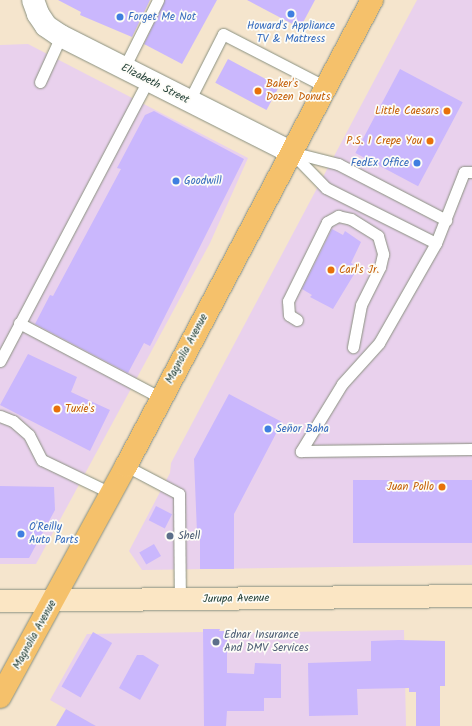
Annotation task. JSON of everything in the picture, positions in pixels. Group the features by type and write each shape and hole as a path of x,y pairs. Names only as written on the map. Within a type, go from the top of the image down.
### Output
{"main road":[{"name":"Magnolia Avenue","path":"0,697 54,601 372,0"},
{"name":"Jurupa Avenue","path":"0,601 472,596"}],"street":[{"name":"Elizabeth Street","path":"33,0 38,14 46,26 61,36 291,152"}],"lane":[{"path":"124,68 158,0"},
{"path":"189,101 223,34 326,87"},
{"path":"40,82 61,36"},
{"path":"0,361 148,80"},
{"path":"291,152 338,164 446,220"},
{"path":"291,152 326,188 436,243"},
{"path":"472,172 464,172 436,243 379,343 342,384 301,451 472,449"},
{"path":"297,320 289,315 288,301 327,222 338,216 351,219 378,236 383,254 380,267 361,305 353,347"},
{"path":"19,323 161,398"},
{"path":"0,416 13,422 29,435 42,460 111,493"},
{"path":"126,466 179,494 180,600"}],"shaded area":[{"path":"417,0 472,0 472,565 142,570 129,551 170,473 171,463"},
{"path":"28,44 248,158 210,243 36,564 0,564 0,45"},
{"path":"203,629 220,629 219,631 228,633 404,630 406,726 96,726 50,700 87,634 203,632"}],"building":[{"path":"58,0 150,0 132,37 80,15 81,12"},
{"path":"165,0 217,0 182,64 144,44"},
{"name":"Howard's Appliance TV & Mattress","path":"247,0 315,0 300,28"},
{"path":"228,59 279,86 267,110 215,83"},
{"path":"400,69 463,102 418,186 355,153"},
{"path":"154,111 244,159 150,346 144,343 128,373 35,324 50,295 53,296 121,169 117,168 145,115"},
{"name":"Carl's Jr.","path":"332,229 343,235 345,231 361,242 351,263 353,264 351,268 356,271 333,309 310,297 312,295 302,289"},
{"path":"28,354 77,377 71,392 110,410 90,451 0,405"},
{"path":"229,394 282,422 234,514 234,569 200,569 200,533 197,533 194,459"},
{"path":"353,480 472,480 472,543 353,543"},
{"name":"O'Reilly Auto Parts","path":"0,486 54,487 55,510 29,558 0,558"},
{"path":"156,506 172,514 165,528 149,520"},
{"path":"154,544 161,556 146,565 139,552"},
{"path":"203,629 220,629 219,631 227,631 227,673 254,674 255,663 281,664 281,698 264,698 264,711 227,711 226,726 204,726"},
{"path":"93,632 112,643 81,698 62,687"},
{"path":"371,641 445,641 445,686 440,686 440,726 416,726 416,692 409,692 409,688 357,689 358,715 309,716 308,663 371,661"},
{"path":"137,655 143,655 159,665 140,700 119,688"},
{"path":"66,709 96,726 56,726"}],"place":[{"name":"Howard's Appliance TV & Mattress","path":"291,14"},
{"name":"Forget Me Not","path":"120,17"},
{"name":"Baker's Dozen Donuts","path":"258,91"},
{"name":"Little Caesars","path":"447,111"},
{"name":"P.S. I Crepe You","path":"430,141"},
{"name":"FedEx Office","path":"417,163"},
{"name":"Goodwill","path":"176,181"},
{"name":"Carl's Jr.","path":"331,270"},
{"name":"Tuxie's","path":"57,409"},
{"name":"Señor Baha","path":"268,429"},
{"name":"Juan Pollo","path":"442,487"},
{"name":"O'Reilly Auto Parts","path":"21,534"},
{"name":"Shell","path":"170,536"},
{"name":"Ednar Insurance And DMV Services","path":"216,642"}]}
